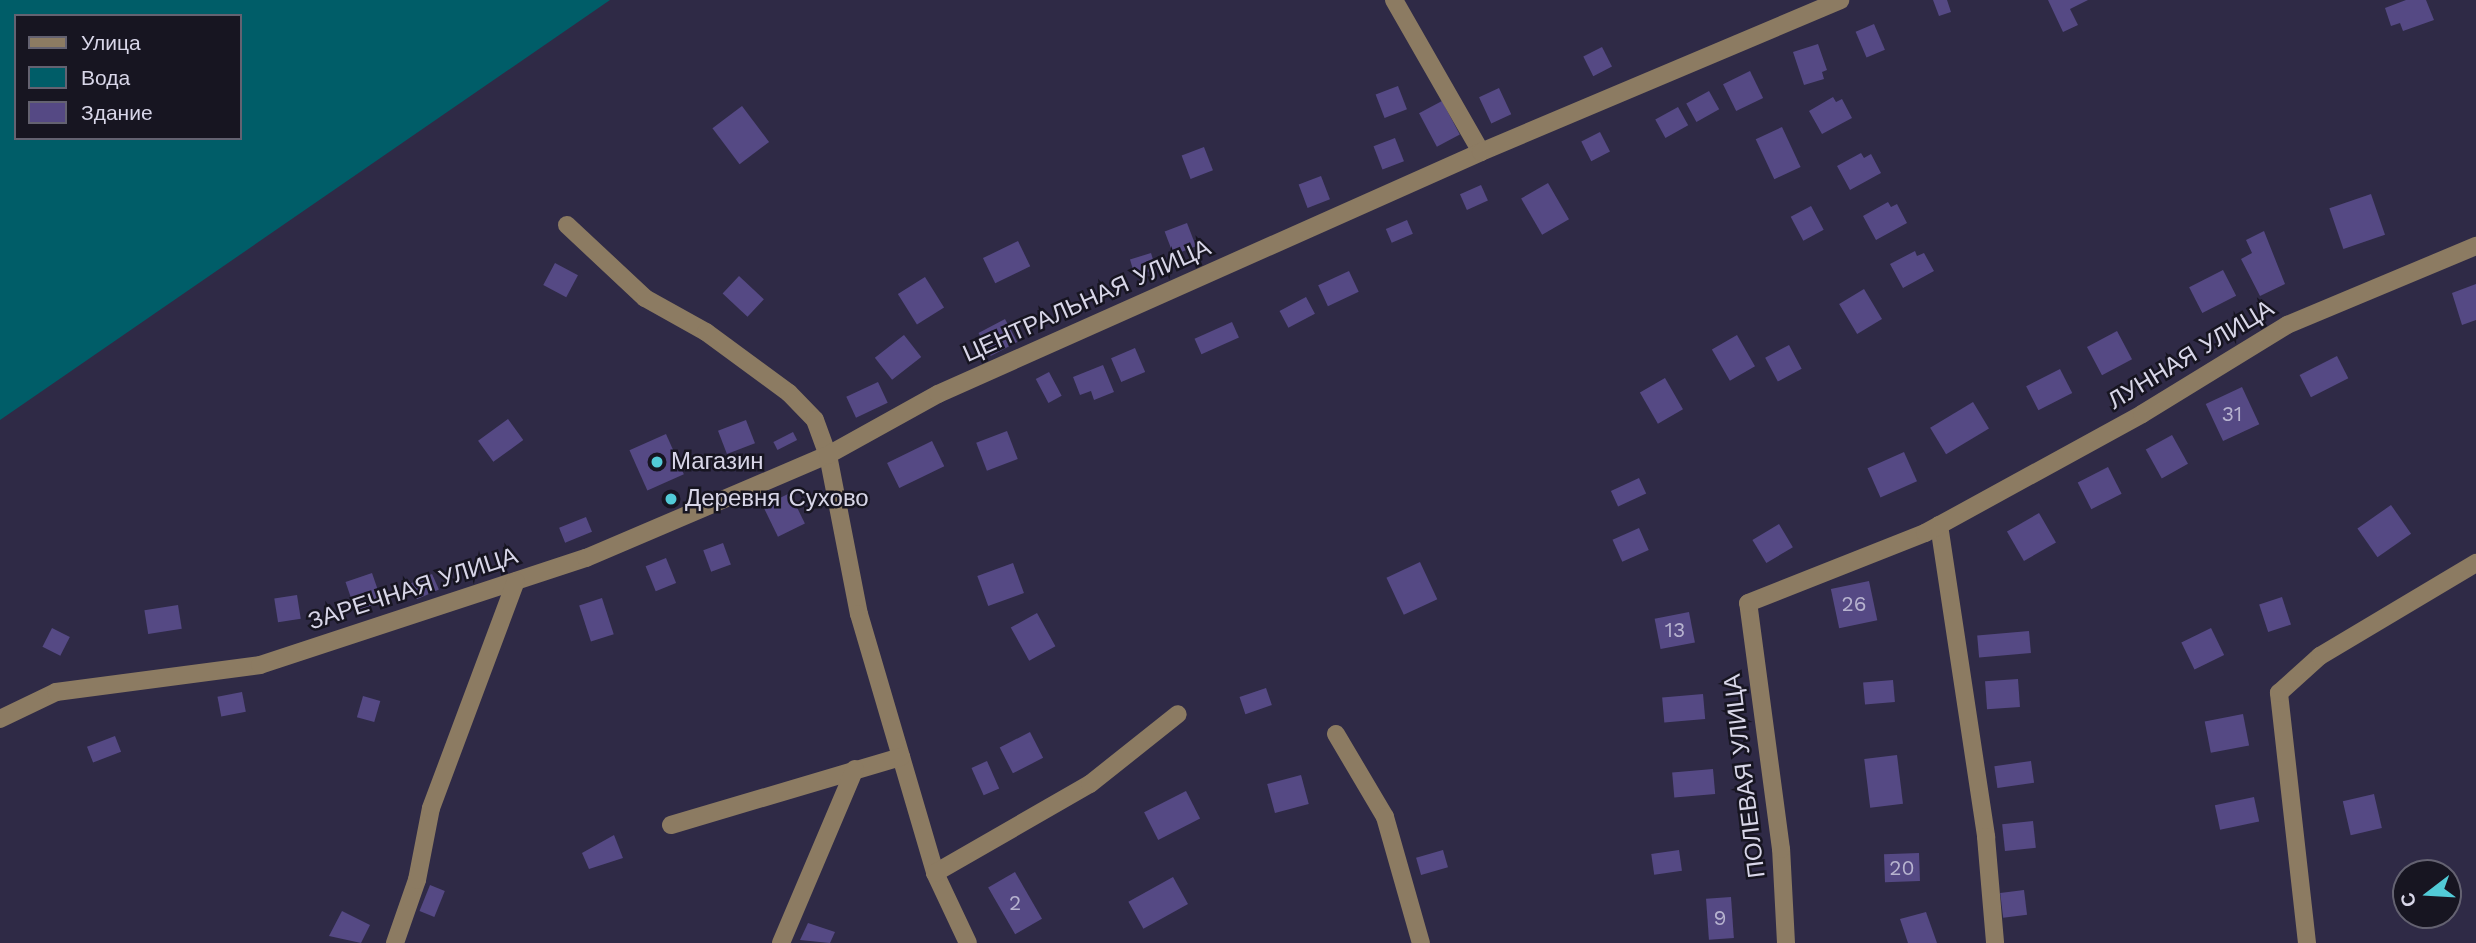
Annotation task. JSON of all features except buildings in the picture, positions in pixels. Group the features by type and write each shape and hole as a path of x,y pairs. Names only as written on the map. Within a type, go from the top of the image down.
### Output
{"street":[{"path":"1394,0 1481,152"},
{"name":"ЦЕНТРАЛЬНАЯ УЛИЦА","path":"828,455 938,394 1481,152 1840,0"},
{"path":"568,225 645,298 706,332 789,393 815,420 828,455 859,614 935,873 968,943"},
{"name":"ЛУННАЯ УЛИЦА","path":"1748,603 1939,525 2142,414 2287,325 2476,246"},
{"name":"ЗАРЕЧНАЯ УЛИЦА","path":"0,719 56,692 260,665 586,558 828,455"},
{"path":"1939,525 1986,837 1995,943"},
{"path":"2306,943 2279,693 2319,656 2476,563"},
{"path":"395,943 417,880 431,808 516,582"},
{"name":"ПОЛЕВАЯ УЛИЦА","path":"1748,603 1781,849 1786,943"},
{"path":"935,873 1090,784 1178,714"},
{"path":"1336,734 1385,817 1421,943"},
{"path":"671,825 901,757"},
{"path":"781,943 855,769"}],"water":[{"path":"0,0 610,0 0,420"}],"place":[{"name":"Магазин","path":"657,462"},
{"name":"Деревня Сухово","path":"671,499"}]}
